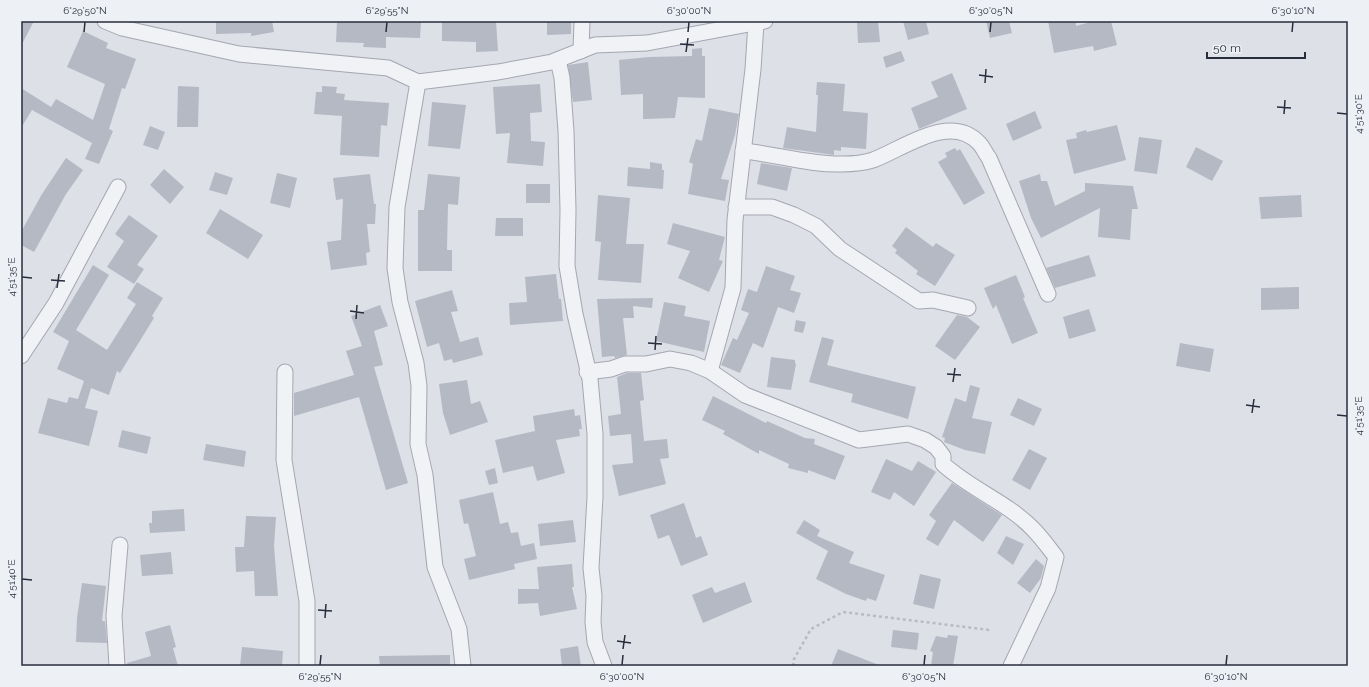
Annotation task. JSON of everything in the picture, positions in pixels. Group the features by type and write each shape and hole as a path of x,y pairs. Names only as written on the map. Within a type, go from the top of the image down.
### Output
{"street":[{"path":"105,21 122,28 239,54 388,68 418,82 498,72 558,60 595,45 647,43 760,22 736,207 733,288 710,371"},
{"path":"581,51 582,21"},
{"path":"558,60 562,78 566,131 568,210 567,266 587,372 590,379 595,434 595,497 591,568 594,596 593,622 595,642 604,666"},
{"path":"418,82 397,207 395,268 400,302 416,363 419,386 418,444 425,475 435,567 459,629 462,666"},
{"path":"743,151 817,163 843,164 872,160 900,146 944,130 967,134 979,143 989,158 1048,294"},
{"path":"21,356 56,303 118,187"},
{"path":"736,207 772,207 794,215 816,226 840,249 919,301 933,300 968,308"},
{"path":"587,372 611,369 625,364 646,364 670,359 691,363 710,371 745,395 859,440 908,434 925,440 936,447 943,456 943,464 953,473 1009,510 1033,528 1056,558 1048,588 1011,666"},
{"path":"285,372 284,460 307,601 307,666"},
{"path":"117,666 114,616 120,545"}],"path":[{"path":"793,666 794,659 811,629 842,612 990,630"}],"building":[{"path":"21,21 34,21 21,46"},
{"path":"216,21 272,21 274,32 251,36 251,33 216,34"},
{"path":"337,21 421,21 420,38 386,37 386,48 363,47 364,43 336,42"},
{"path":"442,21 496,21 498,51 476,52 476,42 442,41"},
{"path":"547,21 571,21 571,34 547,35"},
{"path":"857,21 878,21 880,42 858,43"},
{"path":"903,21 926,21 929,34 908,40"},
{"path":"986,21 1009,21 1012,33 990,38"},
{"path":"1048,21 1076,21 1076,26 1094,21 1111,21 1117,45 1094,51 1093,46 1054,53"},
{"path":"83,31 108,43 106,48 136,59 125,89 122,88 109,129 113,131 99,164 85,159 92,143 32,110 21,128 21,88 51,107 56,99 93,120 105,84 67,67"},
{"path":"702,48 702,56 705,56 705,98 678,97 675,118 643,119 643,94 621,95 619,60 649,57 692,56 692,49"},
{"path":"901,51 905,61 886,68 883,57"},
{"path":"588,62 592,100 573,102 568,65"},
{"path":"952,73 967,109 919,129 911,108 938,97 931,82"},
{"path":"817,82 845,84 843,111 868,113 866,149 841,147 841,151 834,150 834,155 783,148 787,127 816,132 818,95 816,95"},
{"path":"540,84 542,112 530,113 531,141 545,142 543,166 507,163 510,133 496,134 493,87"},
{"path":"178,86 199,87 198,127 177,127"},
{"path":"322,86 337,87 336,93 345,94 344,100 389,103 387,126 381,125 379,157 340,155 342,116 314,114 316,92 322,92"},
{"path":"432,102 466,105 460,149 428,146"},
{"path":"709,108 739,114 735,135 721,179 729,180 725,201 688,194 693,164 689,162 696,139 702,141"},
{"path":"1035,111 1042,128 1013,141 1006,124"},
{"path":"1117,125 1126,160 1074,174 1066,140 1077,138 1076,133 1086,130 1087,132"},
{"path":"150,126 165,132 158,150 143,145"},
{"path":"1139,137 1162,140 1157,174 1134,171"},
{"path":"1196,147 1223,161 1212,181 1186,167"},
{"path":"955,148 957,151 960,149 985,193 964,205 938,162 947,157 945,153"},
{"path":"66,158 83,170 66,194 34,252 21,245 21,232 42,194"},
{"path":"650,162 662,164 662,170 664,170 663,189 627,186 628,167 650,169"},
{"path":"761,163 792,168 787,191 757,184"},
{"path":"164,169 184,187 170,204 150,185"},
{"path":"215,172 233,178 227,195 209,190"},
{"path":"277,173 297,178 290,208 270,203"},
{"path":"370,174 374,204 376,204 375,224 367,224 370,252 366,253 367,265 331,270 327,242 341,240 343,199 336,200 333,178"},
{"path":"428,174 460,177 458,205 448,204 447,250 452,250 452,271 418,271 418,210 424,210"},
{"path":"1040,174 1041,181 1047,181 1055,206 1085,191 1085,183 1133,186 1138,209 1132,209 1130,240 1098,237 1100,208 1041,238 1031,218 1019,181"},
{"path":"526,184 550,184 550,203 526,203"},
{"path":"598,195 630,198 626,244 644,244 641,283 598,280 601,242 595,241"},
{"path":"1301,195 1302,217 1261,219 1259,197"},
{"path":"220,209 263,235 248,259 206,233"},
{"path":"129,215 158,236 137,265 144,269 134,284 107,267 124,241 115,234"},
{"path":"496,218 523,218 523,236 495,236"},
{"path":"673,223 725,237 719,260 723,261 709,292 678,278 690,251 667,244"},
{"path":"906,227 933,247 936,243 955,255 935,286 916,274 918,271 895,253 897,250 892,246"},
{"path":"1089,255 1096,276 1055,288 1046,268"},
{"path":"93,265 109,275 76,330 107,350 136,304 127,298 137,282 163,298 152,316 154,318 120,373 117,371 109,395 91,388 85,408 98,411 89,446 38,433 48,398 67,403 69,397 78,399 84,381 57,369 69,341 53,332"},
{"path":"766,266 795,276 790,290 801,293 794,313 778,307 763,348 753,343 740,373 721,365 733,338 737,340 749,313 741,310 748,289 757,292"},
{"path":"556,274 559,299 561,299 563,321 510,325 509,303 527,302 525,277"},
{"path":"1016,275 1025,297 1023,298 1038,333 1012,344 996,305 993,309 984,288"},
{"path":"1299,287 1299,309 1261,310 1261,288"},
{"path":"452,290 458,311 451,312 460,342 478,337 483,355 453,363 452,359 444,361 439,343 427,347 415,301"},
{"path":"653,298 652,308 633,306 634,318 623,318 627,355 615,358 614,356 602,357 597,299"},
{"path":"664,302 686,306 684,316 710,321 704,352 656,341"},
{"path":"380,305 388,326 374,331 383,365 374,367 408,483 386,490 359,397 294,416 294,393 354,375 346,351 362,346 351,316"},
{"path":"1089,309 1096,331 1069,339 1063,317"},
{"path":"957,315 967,317 980,327 955,360 935,346"},
{"path":"796,320 806,322 803,333 794,331"},
{"path":"822,337 834,340 827,365 916,387 908,419 851,402 853,394 809,382"},
{"path":"1180,343 1214,349 1210,372 1176,366"},
{"path":"771,357 795,360 796,364 791,390 767,387"},
{"path":"627,373 641,373 644,400 640,401 644,441 667,439 669,458 660,459 666,484 619,496 612,465 633,463 631,434 610,436 608,416 621,414 617,377"},
{"path":"467,380 471,404 480,401 488,422 450,435 443,413 439,384"},
{"path":"970,385 980,388 972,418 992,422 985,454 965,450 944,442 945,438 942,437 955,398 966,402"},
{"path":"713,396 766,423 767,421 805,438 815,439 814,444 845,456 835,480 808,470 808,473 788,468 789,464 759,450 759,454 723,434 725,431 702,420"},
{"path":"1018,398 1042,409 1034,426 1010,415"},
{"path":"574,409 575,416 580,415 582,429 579,429 580,436 556,440 565,473 537,481 533,466 503,473 495,440 535,431 533,416"},
{"path":"122,430 151,437 147,454 118,447"},
{"path":"206,444 246,451 244,467 203,460"},
{"path":"1029,449 1047,458 1030,490 1012,480"},
{"path":"886,459 912,471 918,461 936,472 914,506 894,492 890,500 871,492"},
{"path":"495,468 498,483 489,485 485,471"},
{"path":"952,483 1002,515 983,542 954,520 938,546 926,539 936,521 929,515"},
{"path":"493,492 500,524 508,522 511,533 518,532 521,546 534,543 537,559 514,564 515,569 469,580 464,559 476,556 468,523 464,524 459,500"},
{"path":"684,503 696,538 701,536 708,555 681,566 669,535 658,539 650,515"},
{"path":"184,509 185,531 150,533 149,523 152,523 152,511"},
{"path":"246,516 276,517 274,546 278,596 255,596 254,571 236,572 235,547 244,547"},
{"path":"573,520 576,542 540,546 538,524"},
{"path":"804,520 820,530 817,536 854,552 849,563 885,575 876,601 867,598 866,601 846,594 816,579 828,551 796,533"},
{"path":"1006,536 1024,544 1013,565 997,553"},
{"path":"171,552 173,574 142,576 140,555"},
{"path":"1036,559 1044,566 1041,578 1030,593 1017,583"},
{"path":"572,564 574,587 572,587 577,609 540,616 538,603 518,604 518,589 539,589 537,567"},
{"path":"920,574 941,579 934,609 913,604"},
{"path":"745,582 752,602 703,623 692,595 712,587 715,593"},
{"path":"82,583 106,586 102,621 105,621 107,643 76,642 77,618"},
{"path":"170,625 176,647 173,648 178,666 128,666 127,663 151,656 145,632"},
{"path":"893,630 919,633 917,650 891,647"},
{"path":"948,635 958,636 953,666 931,666 933,652 930,651 936,636 947,638"},
{"path":"578,646 581,666 562,666 560,649"},
{"path":"242,647 283,651 282,666 240,666"},
{"path":"838,649 879,665 879,666 831,666"},
{"path":"450,655 450,666 380,666 379,656"}]}
